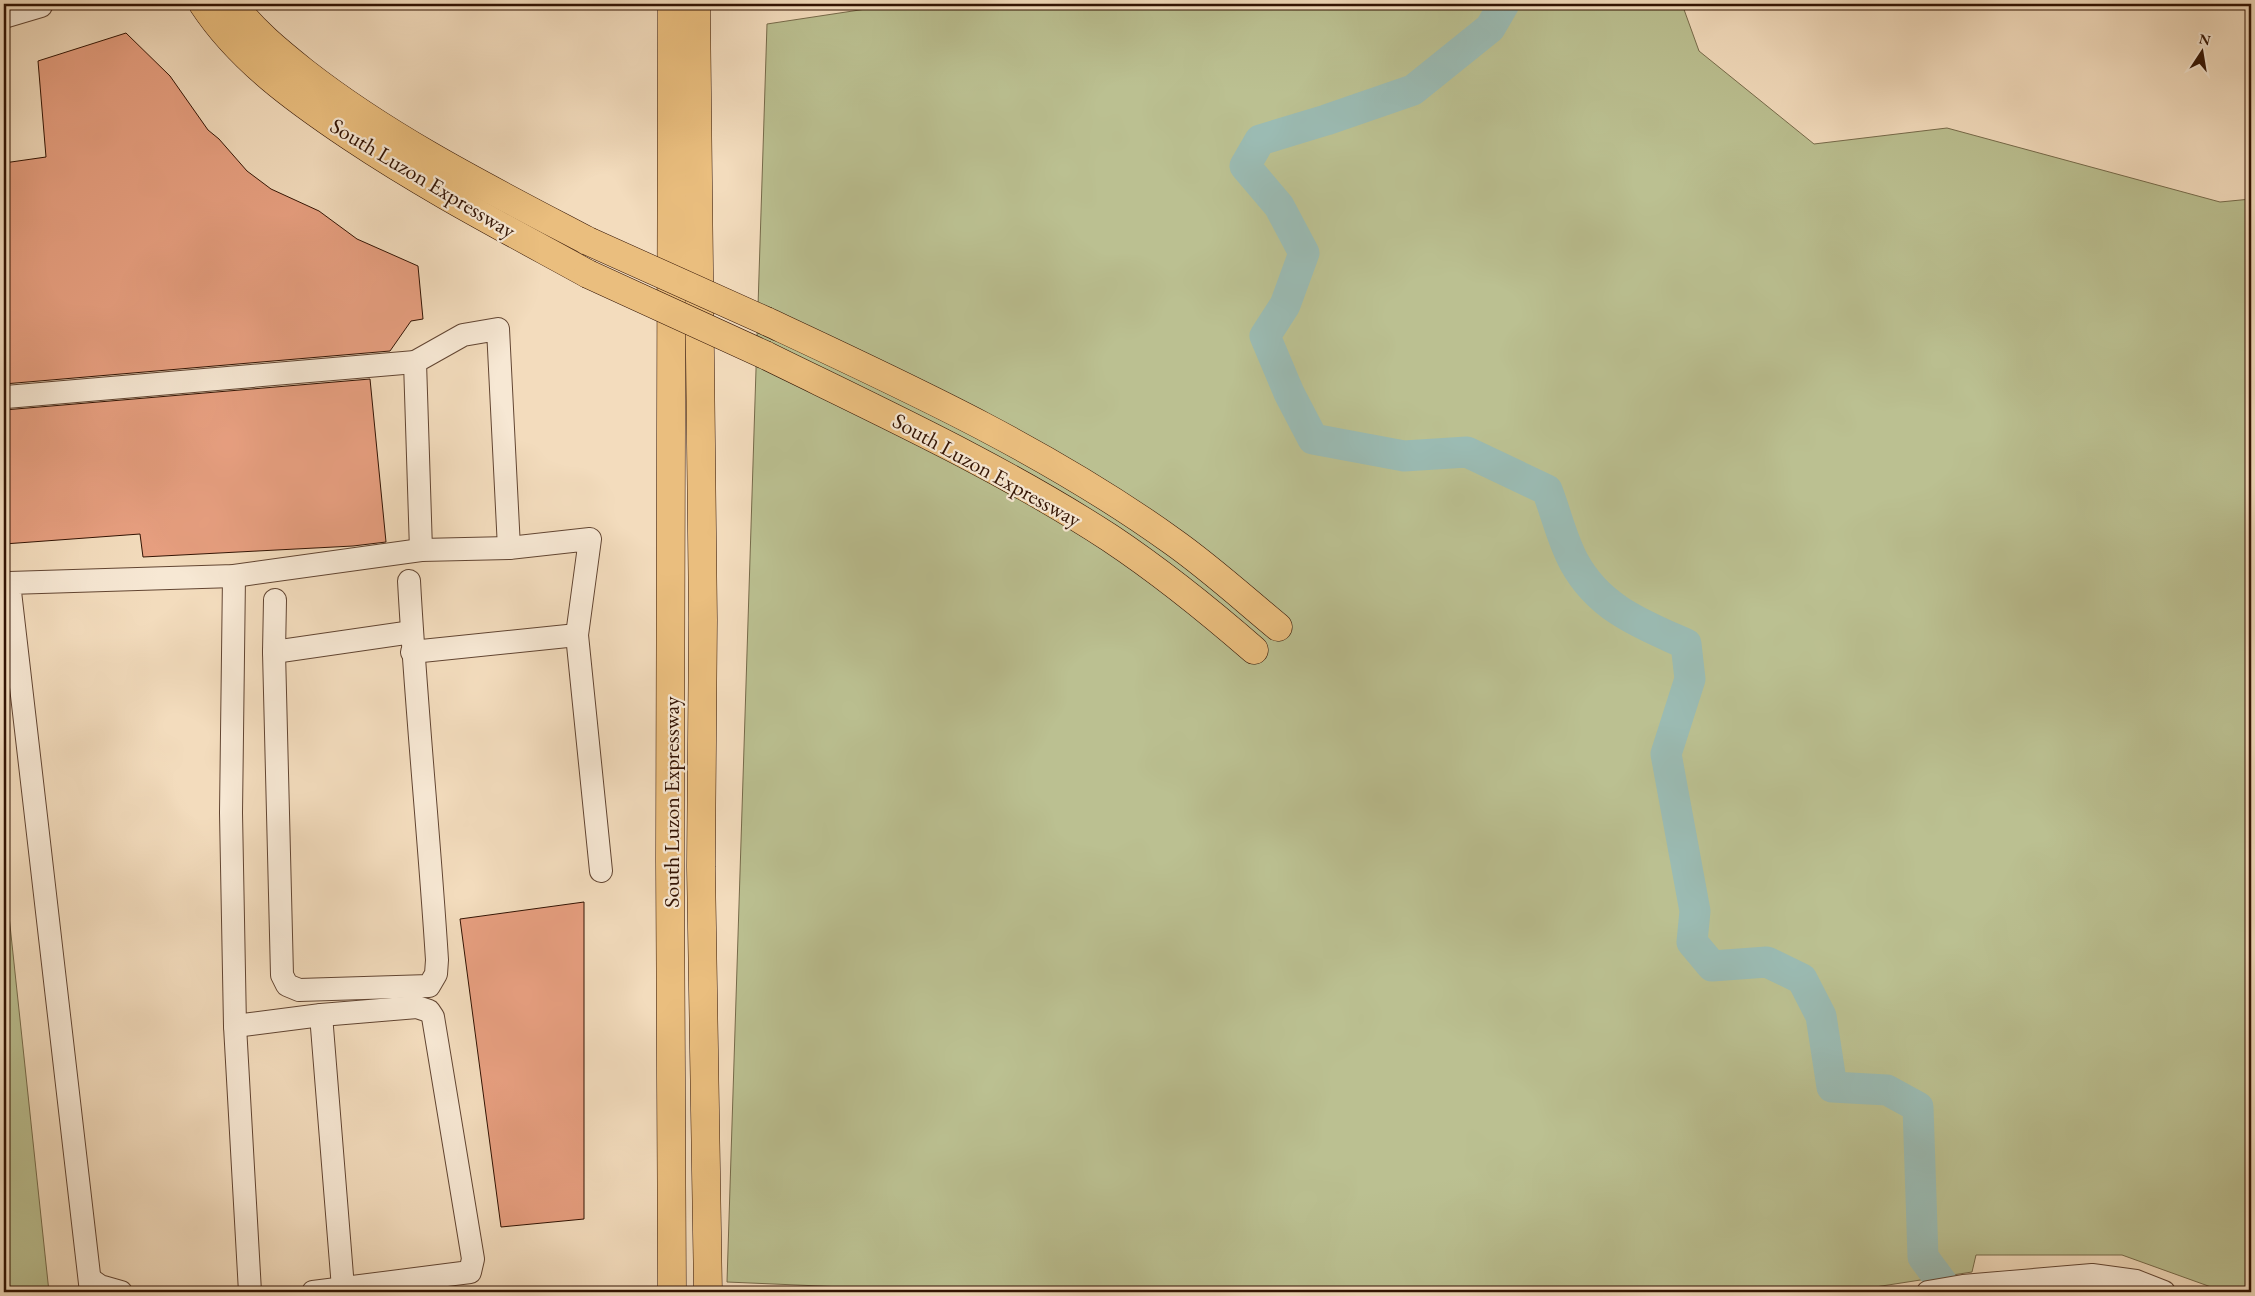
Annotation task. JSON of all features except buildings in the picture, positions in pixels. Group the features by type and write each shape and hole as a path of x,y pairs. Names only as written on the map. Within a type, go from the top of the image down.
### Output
{"highway":[{"name":"South Luzon Expressway","path":"203,4 217,25 256,65 310,110 392,164 588,274 765,355 1009,479 1109,537 1166,576 1254,650"},
{"path":"233,4 279,52 329,92 402,139 588,241 766,321 920,394 1100,492 1173,541 1278,627"},
{"name":"South Luzon Expressway","path":"672,4 670,860 672,1292"},
{"name":"South Luzon Expressway","path":"696,4 703,620 701,867 708,1292"}],"street":[{"path":"4,17 41,6 41,4"},
{"path":"6,397 415,362 463,335 498,329 510,548"},
{"path":"415,362 421,550"},
{"path":"121,1292 91,1285 9,583 234,576 421,550 510,548 590,539 577,635 601,871"},
{"path":"234,576 231,813 235,1026 250,1292"},
{"path":"275,600 274,652 282,975 287,985 299,990 429,986 436,974 429,837 412,642 409,581"},
{"path":"274,652 412,642 577,635"},
{"path":"235,1026 321,1015 418,1007 429,1011 434,1017 473,1259 470,1272 312,1292"},
{"path":"321,1015 343,1288"},
{"path":"1928,1292 1963,1286 2092,1275 2136,1281 2164,1292"}],"green space":[{"path":"899,4 1682,4 1699,51 1814,144 1947,128 2220,202 2251,199 2251,1292 2225,1292 2122,1255 1976,1255 1972,1272 1843,1292 959,1292 727,1282 767,24"},
{"path":"4,869 49,1292 4,1292"}],"waterway":[{"path":"1504,4 1490,28 1413,90 1260,140 1245,166 1279,206 1304,253 1285,305 1265,336 1289,393 1313,439 1404,456 1467,452 1547,490 1570,554 1584,578 1622,613 1686,644 1690,679 1666,754 1695,911 1692,942 1712,966 1767,962 1802,979 1821,1016 1832,1087 1887,1090 1918,1107 1923,1257 1949,1292"}]}
